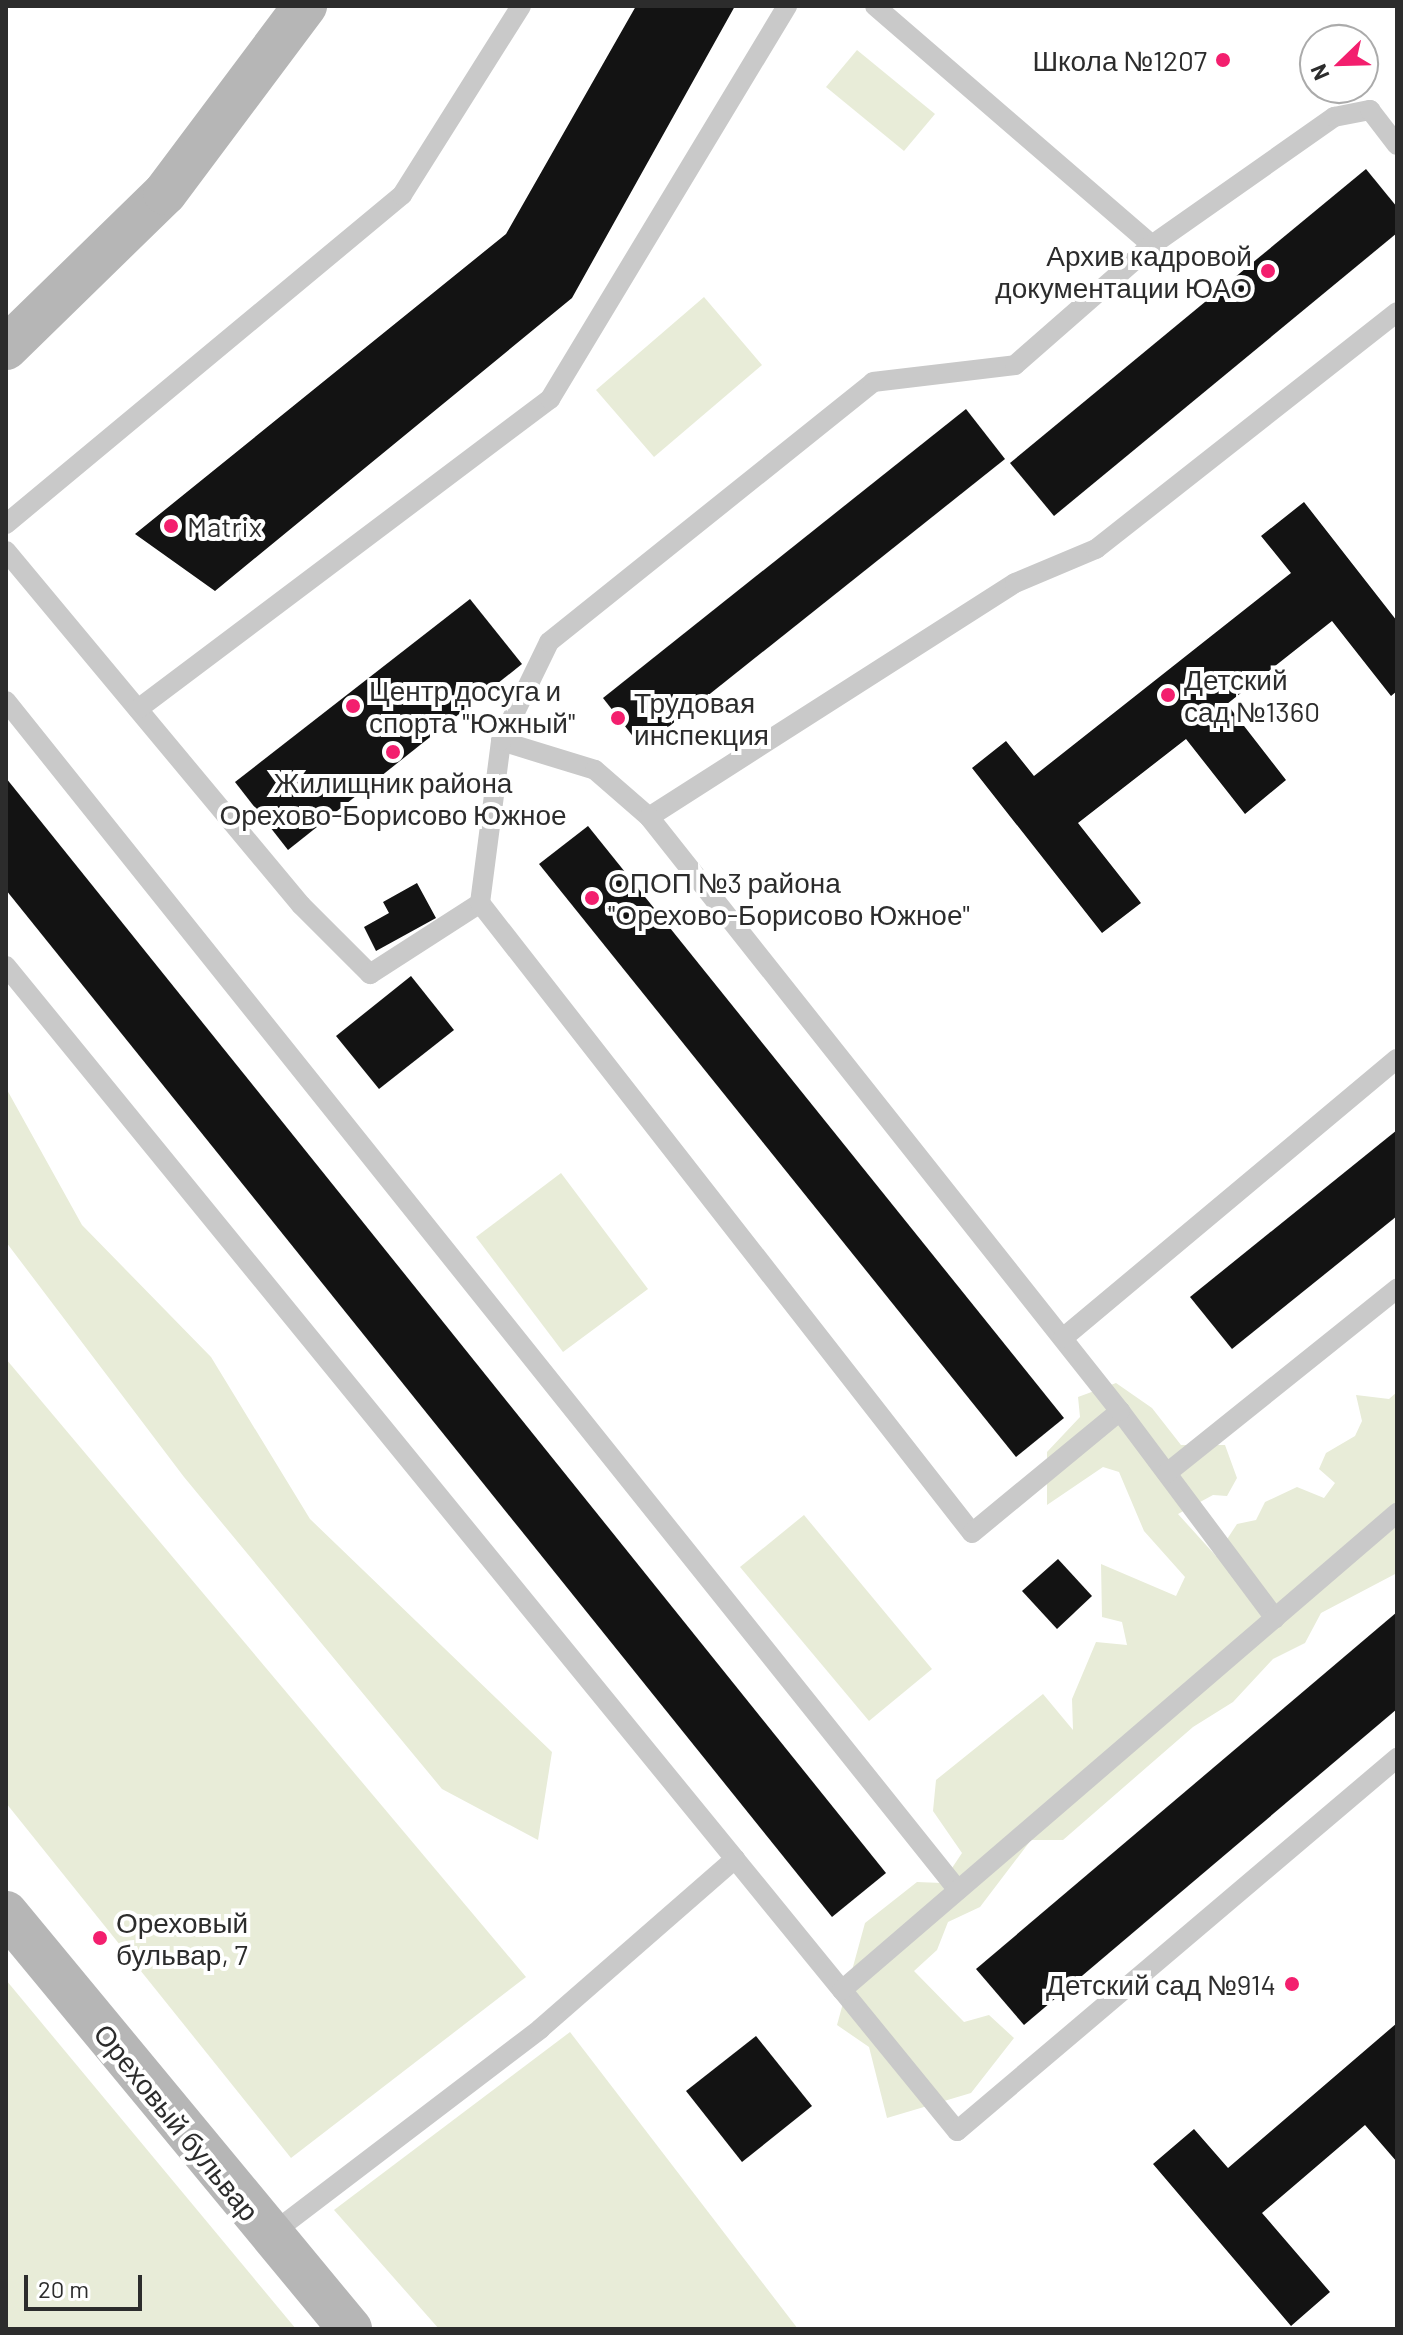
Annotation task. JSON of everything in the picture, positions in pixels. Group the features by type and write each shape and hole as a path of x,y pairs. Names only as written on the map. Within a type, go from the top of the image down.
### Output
{"main road":[{"path":"6,348 165,193 305,6"},
{"name":"Ореховый бульвар","path":"6,1913 350,2329"}],"lane":[{"path":"6,524 402,195 521,6"},
{"path":"138,709 550,399 787,6"},
{"path":"875,6 1152,245"},
{"path":"1120,1411 972,1533 480,903 501,741 549,642 873,382 1015,365 1152,245 1334,117 1370,110 1397,145"},
{"path":"649,817 1015,583 1096,549 1397,312"},
{"path":"6,551 301,905 370,974 480,903"},
{"path":"6,701 958,1890"},
{"path":"501,741 595,770 649,817 1063,1338 1275,1618"},
{"path":"6,966 957,2131 1397,1758"},
{"path":"1063,1338 1397,1059"},
{"path":"1167,1473 1397,1289"},
{"path":"842,1990 1397,1513"},
{"path":"270,2235 540,2029 735,1859"}],"green space":[{"path":"857,50 935,114 904,151 826,87"},
{"path":"704,297 762,365 654,457 596,390"},
{"path":"6,1088 82,1225 211,1357 310,1519 552,1752 538,1840 442,1789 184,1477 6,1242"},
{"path":"561,1173 648,1289 563,1352 476,1237"},
{"path":"6,1359 526,1977 291,2158 6,1803"},
{"path":"1116,1383 1152,1408 1181,1445 1225,1445 1237,1478 1227,1496 1213,1495 1178,1514 1216,1556 1237,1524 1256,1520 1265,1502 1297,1487 1324,1498 1335,1483 1319,1469 1326,1453 1355,1436 1362,1421 1356,1395 1389,1399 1397,1392 1397,1573 1321,1613 1305,1643 1273,1659 1233,1702 1193,1727 1063,1840 1031,1840 980,1907 948,1922 937,1950 914,1971 964,2022 989,2015 1014,2038 971,2093 887,2118 869,2047 837,2025 865,1923 917,1882 942,1883 962,1853 933,1811 936,1780 1043,1694 1073,1730 1072,1699 1096,1642 1127,1645 1122,1622 1102,1617 1101,1564 1176,1596 1185,1577 1144,1531 1119,1472 1103,1467 1047,1505 1047,1452 1080,1417 1078,1397"},
{"path":"804,1515 932,1669 869,1721 740,1567"},
{"path":"6,1980 296,2329 6,2329"},
{"path":"570,2032 798,2329 439,2329 334,2210"}],"building":[{"path":"636,6 735,6 572,298 215,591 135,534 506,234"},
{"path":"1366,169 1397,207 1397,233 1054,516 1010,463"},
{"path":"966,409 1005,459 642,748 603,698"},
{"path":"1304,502 1397,621 1397,691 1391,696 1332,621 1227,704 1286,780 1245,814 1186,739 1078,823 1141,903 1102,933 972,768 1006,741 1034,776 1291,573 1261,536"},
{"path":"470,599 522,664 288,850 235,782"},
{"path":"6,778 886,1873 832,1917 6,890"},
{"path":"588,826 1064,1418 1016,1457 539,864"},
{"path":"417,883 436,918 376,951 364,927 389,913 383,902"},
{"path":"411,976 454,1030 379,1089 336,1036"},
{"path":"1397,1130 1397,1216 1232,1349 1190,1297"},
{"path":"1058,1559 1092,1596 1057,1629 1022,1591"},
{"path":"1397,1612 1397,1709 1024,2025 976,1969"},
{"path":"1397,2023 1397,2162 1365,2125 1262,2213 1330,2292 1291,2326 1153,2164 1194,2129 1228,2168"},
{"path":"756,2036 812,2106 742,2162 686,2091"}],"place":[{"name":"Школа №1207","path":"1223,60"},
{"name":"Архив кадровой документации ЮАО","path":"1268,271"},
{"name":"Matrix","path":"171,526"},
{"name":"Детский сад №1360","path":"1168,695"},
{"name":"Центр досуга и спорта \"Южный\"","path":"353,706"},
{"name":"Трудовая инспекция","path":"618,718"},
{"name":"Жилищник района Орехово-Борисово Южное","path":"393,752"},
{"name":"ОПОП №3 района \"Орехово-Борисово Южное\"","path":"592,898"},
{"name":"Ореховый бульвар, 7","path":"100,1938"},
{"name":"Детский сад №914","path":"1292,1984"}]}
